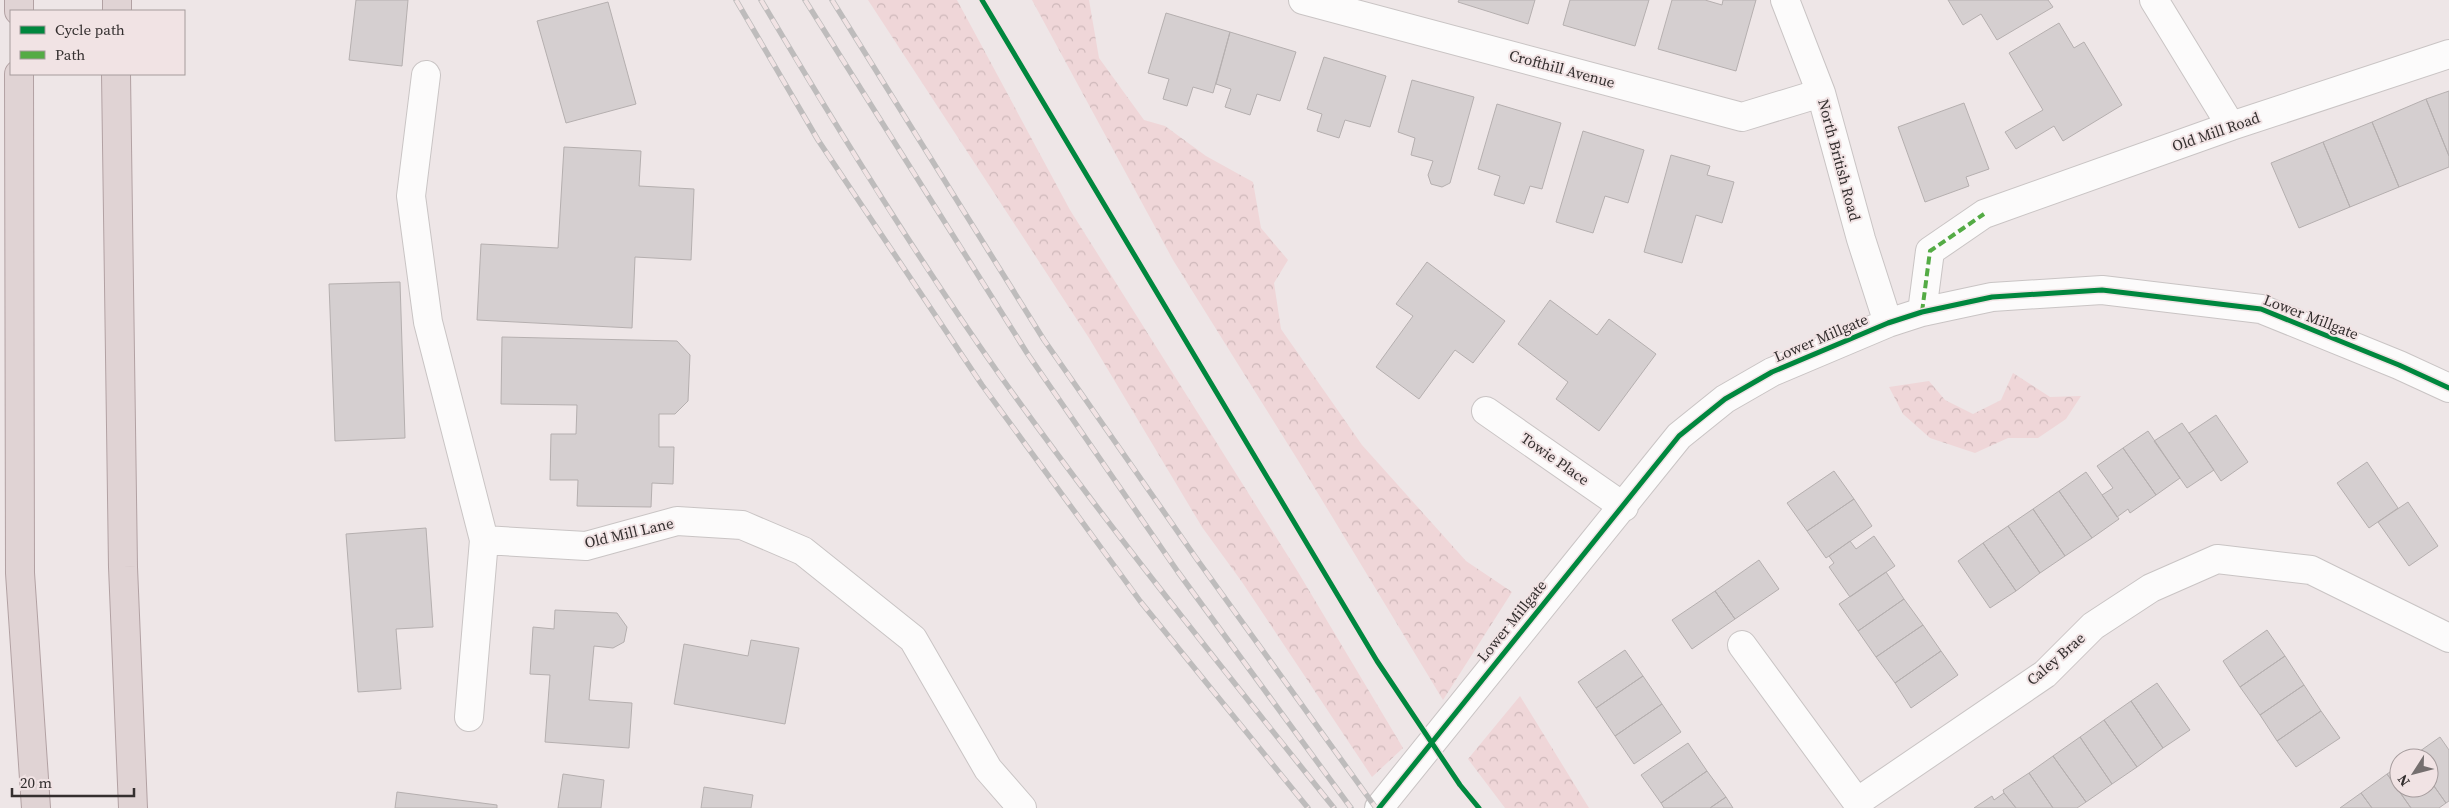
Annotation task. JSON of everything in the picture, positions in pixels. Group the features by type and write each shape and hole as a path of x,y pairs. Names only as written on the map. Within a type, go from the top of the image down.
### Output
{"highway":[{"path":"20,75 20,573 36,808"},
{"path":"116,75 115,150 123,568 133,808"}],"street":[{"name":"Crofthill Avenue","path":"1303,0 1742,117 1821,93"},
{"name":"North British Road","path":"1785,0 1821,93 1861,240 1888,323"},
{"path":"2154,0 2231,126"},
{"name":"Old Mill Road","path":"1922,312 1930,251 1984,214 2231,126 2449,54"},
{"path":"426,76 411,196 428,322 484,540 469,717"},
{"name":"Lower Millgate","path":"1379,808 1509,644 1624,506 1679,436 1725,399 1772,372 1888,323 1922,312 1992,297 2102,290 2261,309 2399,365 2449,388"},
{"name":"Towie Place","path":"1486,411 1624,506"},
{"name":"Old Mill Lane","path":"484,540 586,546 676,521 742,525 803,551 913,639 988,768 1022,808"},
{"name":"Caley Brae","path":"1742,644 1857,802 2045,674 2093,626 2151,588 2217,559 2311,570 2449,638"}],"green space":[{"path":"868,0 957,0 1070,210 1298,572 1403,748 1372,777 1242,582 1202,527 1089,338"},
{"path":"1032,0 1089,0 1099,58 1144,120 1165,126 1206,156 1253,182 1261,228 1288,260 1274,283 1281,329 1362,445 1466,561 1512,592 1443,700 1299,462 1173,260"},
{"path":"2013,373 2050,397 2081,396 2066,419 2038,438 2008,438 1975,453 1930,438 1903,414 1889,387 1929,381 1945,400 1973,414 2001,400"},
{"path":"1520,696 1589,808 1505,808 1468,759"}],"building":[{"path":"356,0 408,0 402,66 349,60"},
{"path":"1459,0 1535,0 1528,24 1458,2"},
{"path":"1570,0 1649,0 1635,46 1563,25"},
{"path":"1672,0 1705,0 1722,5 1723,0 1756,0 1736,71 1658,49"},
{"path":"1948,0 2048,0 2053,7 1997,40 1981,14 1963,25"},
{"path":"608,2 636,104 566,123 537,21"},
{"path":"1166,13 1230,32 1213,93 1193,87 1187,106 1163,99 1169,79 1148,73"},
{"path":"2059,23 2074,48 2084,42 2122,105 2063,141 2054,126 2016,149 2005,132 2043,110 2009,53"},
{"path":"1230,32 1296,52 1280,101 1257,94 1250,115 1225,107 1231,89 1216,84"},
{"path":"1324,57 1386,76 1370,127 1345,120 1339,138 1317,131 1322,114 1307,109"},
{"path":"1412,80 1474,97 1450,183 1442,187 1431,184 1428,175 1433,161 1411,155 1415,138 1398,132"},
{"path":"2449,91 2449,156 2426,99"},
{"path":"2426,99 2449,156 2449,167 2399,187 2372,122"},
{"path":"1964,103 1989,169 1966,177 1969,186 1925,202 1898,127"},
{"path":"1497,104 1561,123 1542,189 1530,186 1524,204 1494,195 1500,176 1478,169"},
{"path":"2372,122 2399,187 2350,207 2323,142"},
{"path":"1583,131 1644,150 1628,203 1605,196 1593,233 1556,222"},
{"path":"2323,142 2350,207 2299,228 2271,163"},
{"path":"564,147 641,151 639,186 694,189 691,260 635,257 632,328 477,320 481,244 558,248"},
{"path":"1671,155 1710,166 1707,175 1734,182 1722,223 1696,215 1682,263 1644,252"},
{"path":"1427,262 1505,321 1473,363 1455,350 1419,399 1376,367 1413,316 1396,304"},
{"path":"400,282 405,438 335,441 329,284"},
{"path":"1550,300 1597,335 1609,319 1656,354 1599,431 1556,399 1568,382 1518,344"},
{"path":"502,337 677,341 690,355 688,401 675,414 659,414 659,447 674,447 673,484 652,483 651,507 577,506 578,480 550,480 551,434 576,434 577,405 501,404"},
{"path":"2216,415 2248,462 2221,481 2189,433"},
{"path":"2182,423 2214,470 2187,488 2154,441"},
{"path":"2148,431 2180,478 2156,495 2123,448"},
{"path":"2123,448 2156,495 2130,513 2128,509 2117,517 2102,495 2113,488 2097,466"},
{"path":"2367,462 2398,508 2369,528 2337,483"},
{"path":"1834,471 1854,499 1807,531 1787,503"},
{"path":"2086,472 2119,519 2092,538 2059,491"},
{"path":"2059,491 2092,538 2065,556 2033,509"},
{"path":"1854,499 1872,526 1826,558 1807,531"},
{"path":"2408,502 2438,546 2409,566 2378,522"},
{"path":"2033,509 2065,556 2040,573 2008,526"},
{"path":"2008,526 2040,573 2016,591 1983,543"},
{"path":"426,528 433,627 396,629 401,689 358,692 346,534"},
{"path":"1874,536 1895,566 1850,597 1829,567 1834,563 1829,556 1850,541 1856,549"},
{"path":"1983,543 2016,591 1990,608 1958,561"},
{"path":"1759,560 1779,589 1735,619 1715,591"},
{"path":"1886,572 1904,599 1858,631 1839,604"},
{"path":"1715,591 1735,619 1692,649 1672,620"},
{"path":"1904,599 1923,625 1876,657 1858,631"},
{"path":"555,610 617,613 627,627 624,642 613,648 594,646 589,700 632,703 629,748 545,742 550,675 530,674 533,627 554,629"},
{"path":"1923,625 1941,651 1895,683 1876,657"},
{"path":"2267,630 2285,656 2240,687 2223,661"},
{"path":"751,640 799,648 785,724 674,704 684,644 748,656"},
{"path":"1625,650 1643,676 1596,708 1578,682"},
{"path":"1941,651 1958,675 1911,708 1895,683"},
{"path":"2285,656 2304,685 2260,715 2240,687"},
{"path":"1643,676 1662,704 1615,736 1596,708"},
{"path":"2157,683 2190,730 2163,748 2131,701"},
{"path":"2304,685 2321,711 2277,741 2260,715"},
{"path":"2131,701 2163,748 2137,767 2104,720"},
{"path":"1662,704 1681,732 1634,764 1615,736"},
{"path":"2321,711 2340,738 2296,767 2277,741"},
{"path":"2104,720 2137,767 2112,784 2080,737"},
{"path":"2080,737 2112,784 2086,802 2053,756"},
{"path":"2440,737 2449,750 2449,801 2446,803 2439,793 2439,748 2424,748"},
{"path":"1688,743 1707,771 1661,803 1641,775"},
{"path":"2053,756 2086,802 2077,808 2053,808 2029,773"},
{"path":"1707,771 1726,797 1710,808 1664,808 1661,803"},
{"path":"2029,773 2053,808 2016,808 2004,793 2003,790"},
{"path":"563,774 604,780 601,808 558,808"},
{"path":"2387,774 2389,777 2389,798 2404,798 2411,808 2372,808 2361,793"},
{"path":"704,787 753,795 751,808 701,808"},
{"path":"397,792 497,805 497,808 395,808"},
{"path":"2004,793 2016,808 1974,808 1992,796 1994,800"},
{"path":"2361,793 2372,808 2340,808"},
{"path":"2439,793 2446,803 2439,808 2411,808 2404,798 2439,798"},
{"path":"1726,797 1733,808 1710,808"}],"railway":[{"path":"736,0 818,140 982,385 1140,601 1308,808"},
{"path":"761,0 876,189 936,282 999,374 1080,485 1334,808"},
{"path":"805,0 1027,353 1178,572 1351,808"},
{"path":"832,0 1044,340 1196,558 1376,808"}],"marked path":[{"path":"1922,312 1930,251 1984,214"}],"cycle path":[{"path":"982,0 1377,661 1460,785 1479,808"},
{"path":"1379,808 1679,436 1725,399 1772,372 1888,323 1922,312 1992,297 2102,290 2261,309 2399,365 2449,388"}]}
